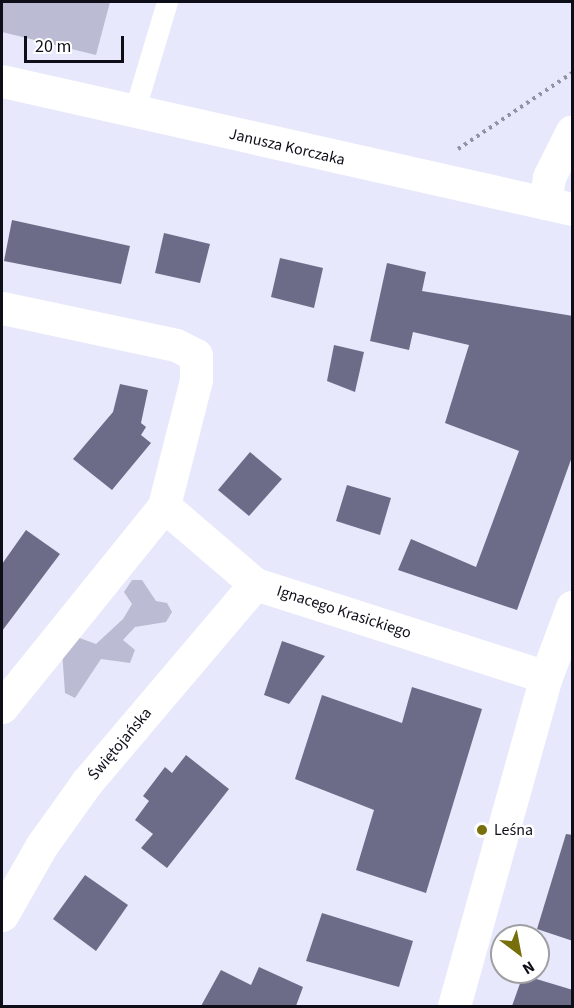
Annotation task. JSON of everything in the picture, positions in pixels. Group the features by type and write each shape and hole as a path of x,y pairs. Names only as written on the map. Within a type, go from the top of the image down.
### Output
{"street":[{"name":"Janusza Korczaka","path":"2,81 559,206"},
{"path":"559,206 549,177 573,131"},
{"path":"2,308 176,345 196,355 196,381 164,506 2,707"},
{"name":"Ignacego Krasickiego","path":"164,506 255,584 546,677"},
{"name":"Świętojańska","path":"2,915 42,845 87,782 255,584"},
{"path":"454,1006 546,677 573,607"}],"lane":[{"path":"134,112 167,2"}],"path":[{"path":"453,154 486,127 573,73"}],"shaded area":[{"path":"2,2 110,2 96,55 2,32"},
{"path":"132,580 142,580 156,601 167,603 172,612 166,622 135,627 123,640 135,650 130,663 101,659 75,698 65,693 62,651 74,636 96,644 123,619 132,604 124,592"}],"building":[{"path":"12,220 130,246 121,284 4,261"},
{"path":"164,233 210,244 200,283 155,273"},
{"path":"280,258 323,268 314,308 271,297"},
{"path":"387,263 426,272 422,291 573,316 573,454 517,610 398,570 411,539 476,567 519,451 445,423 469,345 413,332 409,350 370,341"},
{"path":"334,345 364,352 355,392 327,381"},
{"path":"120,384 148,390 141,423 146,427 141,435 151,443 112,490 73,459 113,412"},
{"path":"250,452 282,479 249,516 218,490"},
{"path":"347,485 391,498 380,535 336,521"},
{"path":"26,530 60,554 2,631 2,564"},
{"path":"282,641 325,656 289,704 264,695"},
{"path":"412,687 482,709 426,893 356,870 374,810 295,779 322,695 402,723"},
{"path":"186,755 229,789 167,868 141,848 153,834 135,820 149,801 143,796 165,767 172,773"},
{"path":"566,834 573,835 573,941 550,933 550,924 539,924"},
{"path":"85,875 128,905 96,951 53,919"},
{"path":"322,913 413,941 399,987 306,961"},
{"path":"259,967 303,987 296,1006 201,1006 221,970 251,985"},
{"path":"550,983 573,990 573,1006 512,1006 520,984"}],"place":[{"name":"Leśna","path":"482,830"}]}
